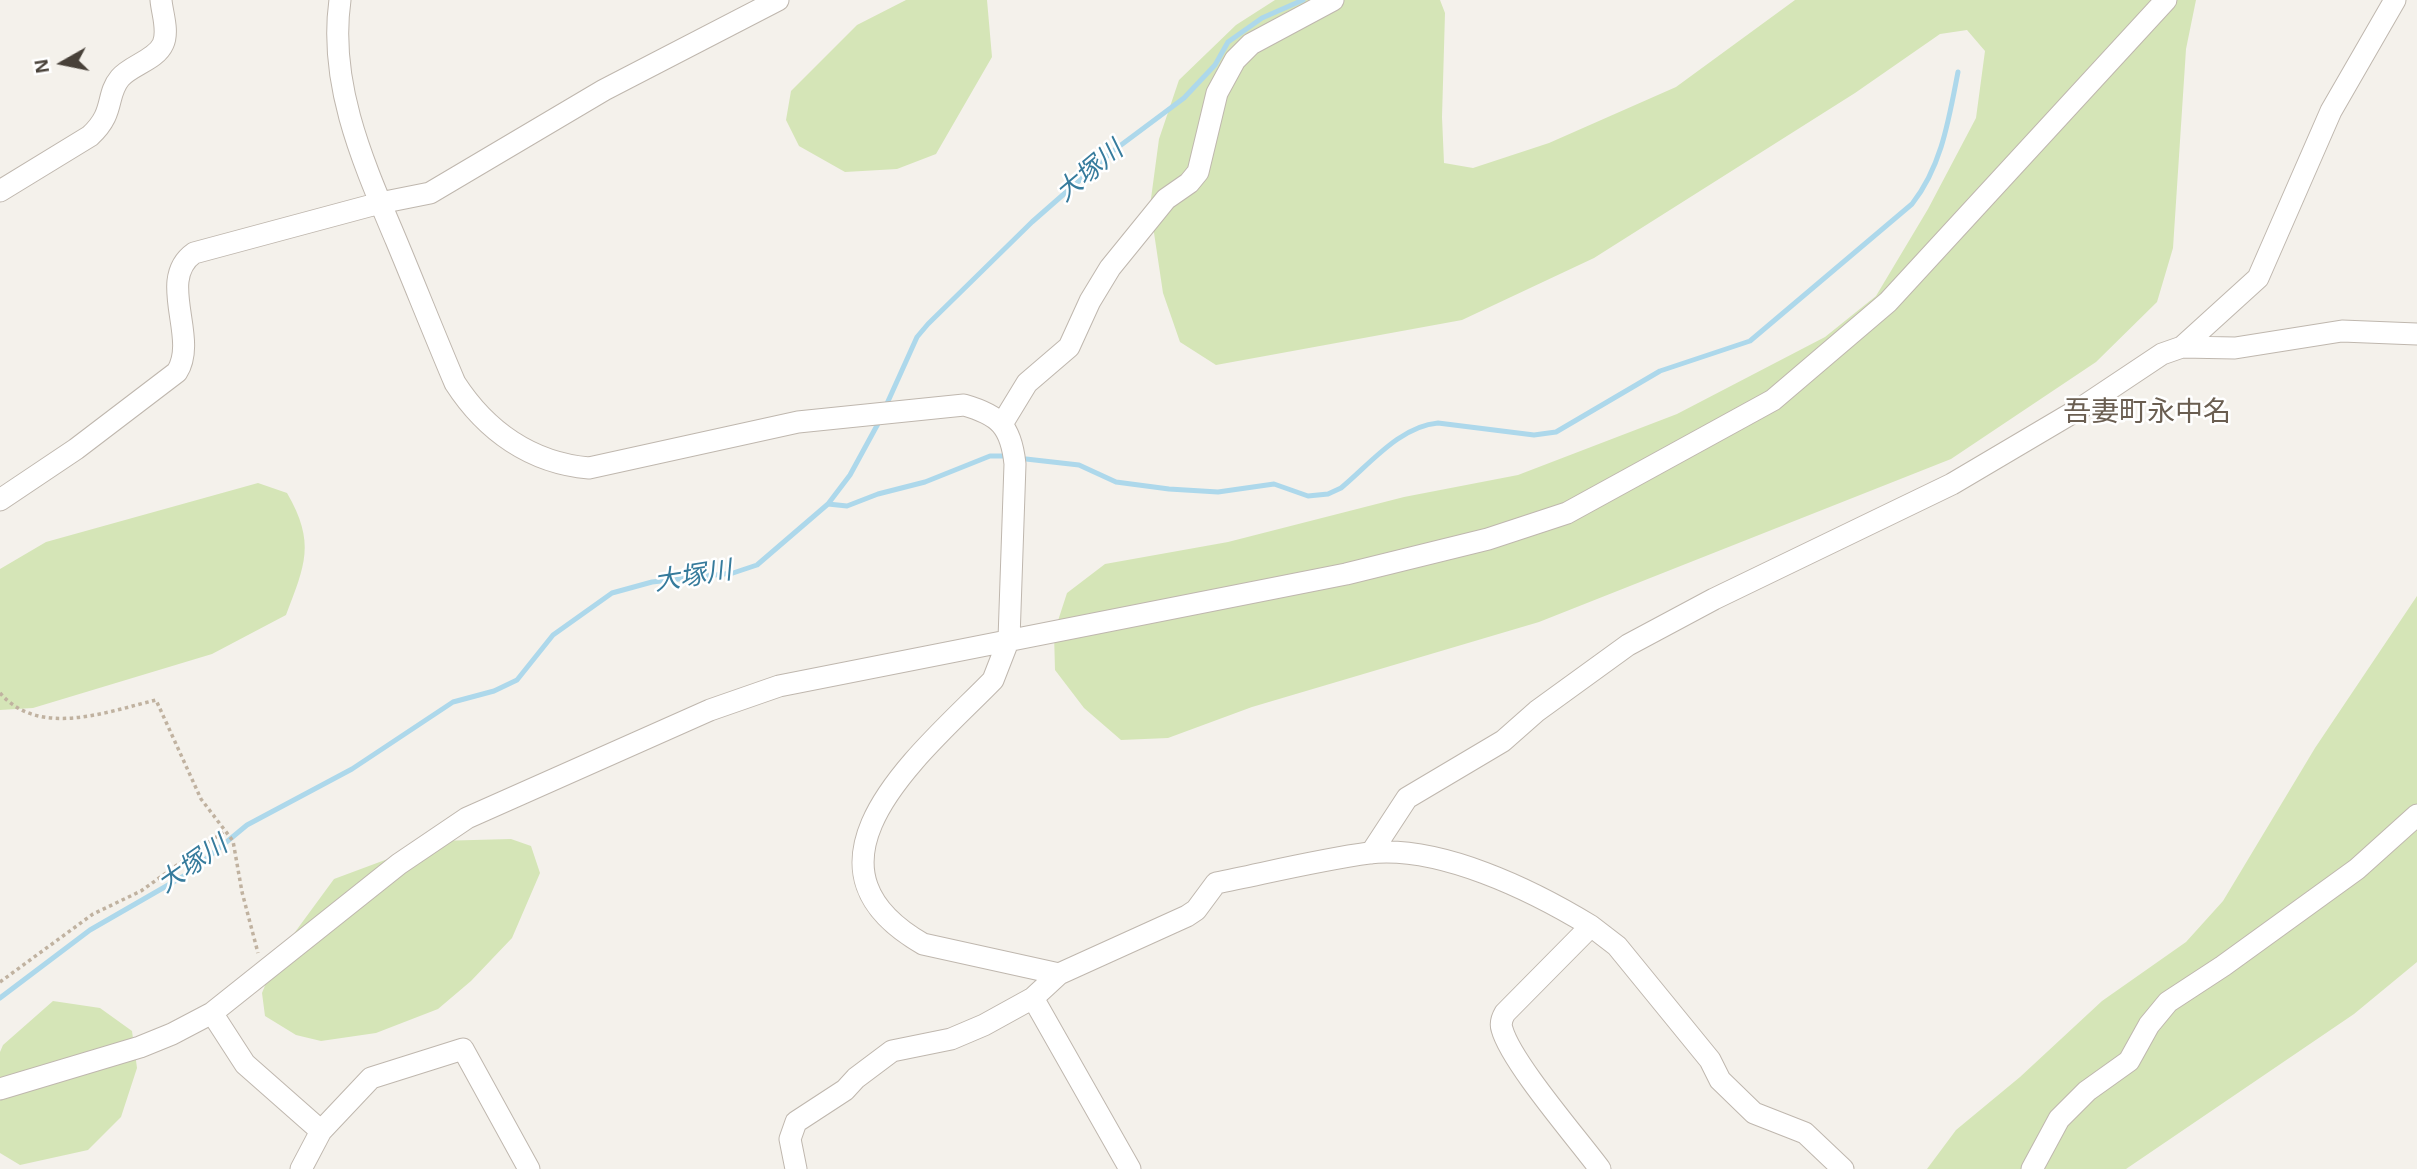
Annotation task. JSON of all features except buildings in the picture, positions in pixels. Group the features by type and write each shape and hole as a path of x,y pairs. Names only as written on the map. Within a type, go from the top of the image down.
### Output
{"street":[{"path":"0,191 102,125 109,113 115,85 122,75 159,51 164,42 161,0"},
{"path":"340,0 337,23 338,62 345,105 380,202 455,383 471,408 491,430 541,458 565,466 589,468 798,422 882,413 964,405 987,411 1002,424 1013,442 1015,464 1009,639 993,680 904,771 876,810 864,842 863,871 872,900 885,916 904,933 923,944 1059,974"},
{"path":"0,500 76,449 177,372 183,358 178,282 187,258 229,242 380,202 430,193 604,90 778,0"},
{"path":"1002,424 1027,383 1069,347 1090,301 1110,268 1166,200 1189,183 1198,172 1217,93 1235,60 1251,44 1332,0"},
{"path":"0,1089 140,1047 212,1013 399,864 467,818 508,797 710,710 779,686 1346,574 1488,539 1567,513 1773,400 1888,302 2166,0"},
{"path":"2182,348 2258,278 2331,111 2395,0"},
{"path":"1371,853 1407,798 1503,741 1537,710 1629,645 1714,599 1952,484 2084,406 2162,354 2182,348 2235,348 2342,331 2417,334"},
{"path":"2032,1169 2059,1119 2087,1091 2129,1061 2149,1025 2168,1002 2223,967 2357,869 2417,815"},
{"path":"796,1169 790,1139 796,1122 845,1090 856,1077 892,1051 951,1039 984,1025 1033,998 1059,974 1187,916 1196,910 1216,883 1371,853 1409,854 1479,870 1591,926 1617,946 1710,1060 1720,1080 1743,1104 1754,1113 1805,1133 1843,1169"},
{"path":"1591,926 1504,1013 1501,1020 1502,1029 1522,1065 1601,1169"},
{"path":"1033,998 1130,1169"},
{"path":"212,1013 245,1064 321,1131"},
{"path":"300,1169 321,1131 371,1077 463,1049 529,1169"}],"path":[{"path":"0,693 22,712 59,719 80,718 156,700 201,799 233,841 242,892 264,973"},
{"path":"0,982 93,914 141,891 227,832"}],"green space":[{"path":"906,0 987,0 992,57 936,154 897,169 845,172 799,146 786,120 791,91 857,25"},
{"path":"1275,0 1440,0 1445,13 1442,117 1444,163 1473,168 1549,143 1676,87 1795,0 2196,0 2186,49 2173,248 2157,302 2096,362 1951,459 1539,622 1252,707 1168,738 1121,740 1084,708 1055,670 1054,633 1067,593 1105,564 1228,542 1404,497 1518,475 1677,414 1825,337 1876,296 1928,209 1976,118 1985,51 1967,30 1940,34 1855,93 1594,258 1462,320 1216,365 1180,342 1163,293 1150,206 1159,139 1179,80 1236,25"},
{"path":"258,483 287,493 302,526 302,568 286,615 212,654 33,708 0,710 0,569 46,542"},
{"path":"2417,596 2417,962 2354,1014 2126,1169 1927,1169 1956,1130 2020,1077 2102,1001 2186,942 2223,901 2315,748"},
{"path":"511,839 531,846 540,873 512,938 471,981 438,1009 376,1033 321,1041 296,1035 265,1016 262,993 276,958 334,879 436,841"},
{"path":"53,1001 100,1008 132,1031 137,1068 121,1117 88,1150 20,1165 0,1153 0,1052 3,1045"}],"waterway":[{"name":"大塚川","path":"885,408 917,337 1032,222 1113,151 1184,98 1215,65 1228,42 1262,18 1303,0"},
{"path":"1026,459 1079,465 1116,482 1169,489 1218,492 1274,484 1308,496 1328,494 1341,488 1398,439 1424,426 1438,423 1534,435 1556,432 1660,371 1750,341 1912,204 1931,174 1943,141 1958,72"},
{"name":"大塚川","path":"0,998 90,930 189,873 247,825 352,769 453,702 494,691 517,680 553,635 612,593 652,582 733,573 757,565 828,504 850,475 880,420"},
{"path":"828,504 847,506 878,494 925,482 990,456 1003,456"}],"district":[{"name":"吾妻町永中名","path":"2147,413"}]}
